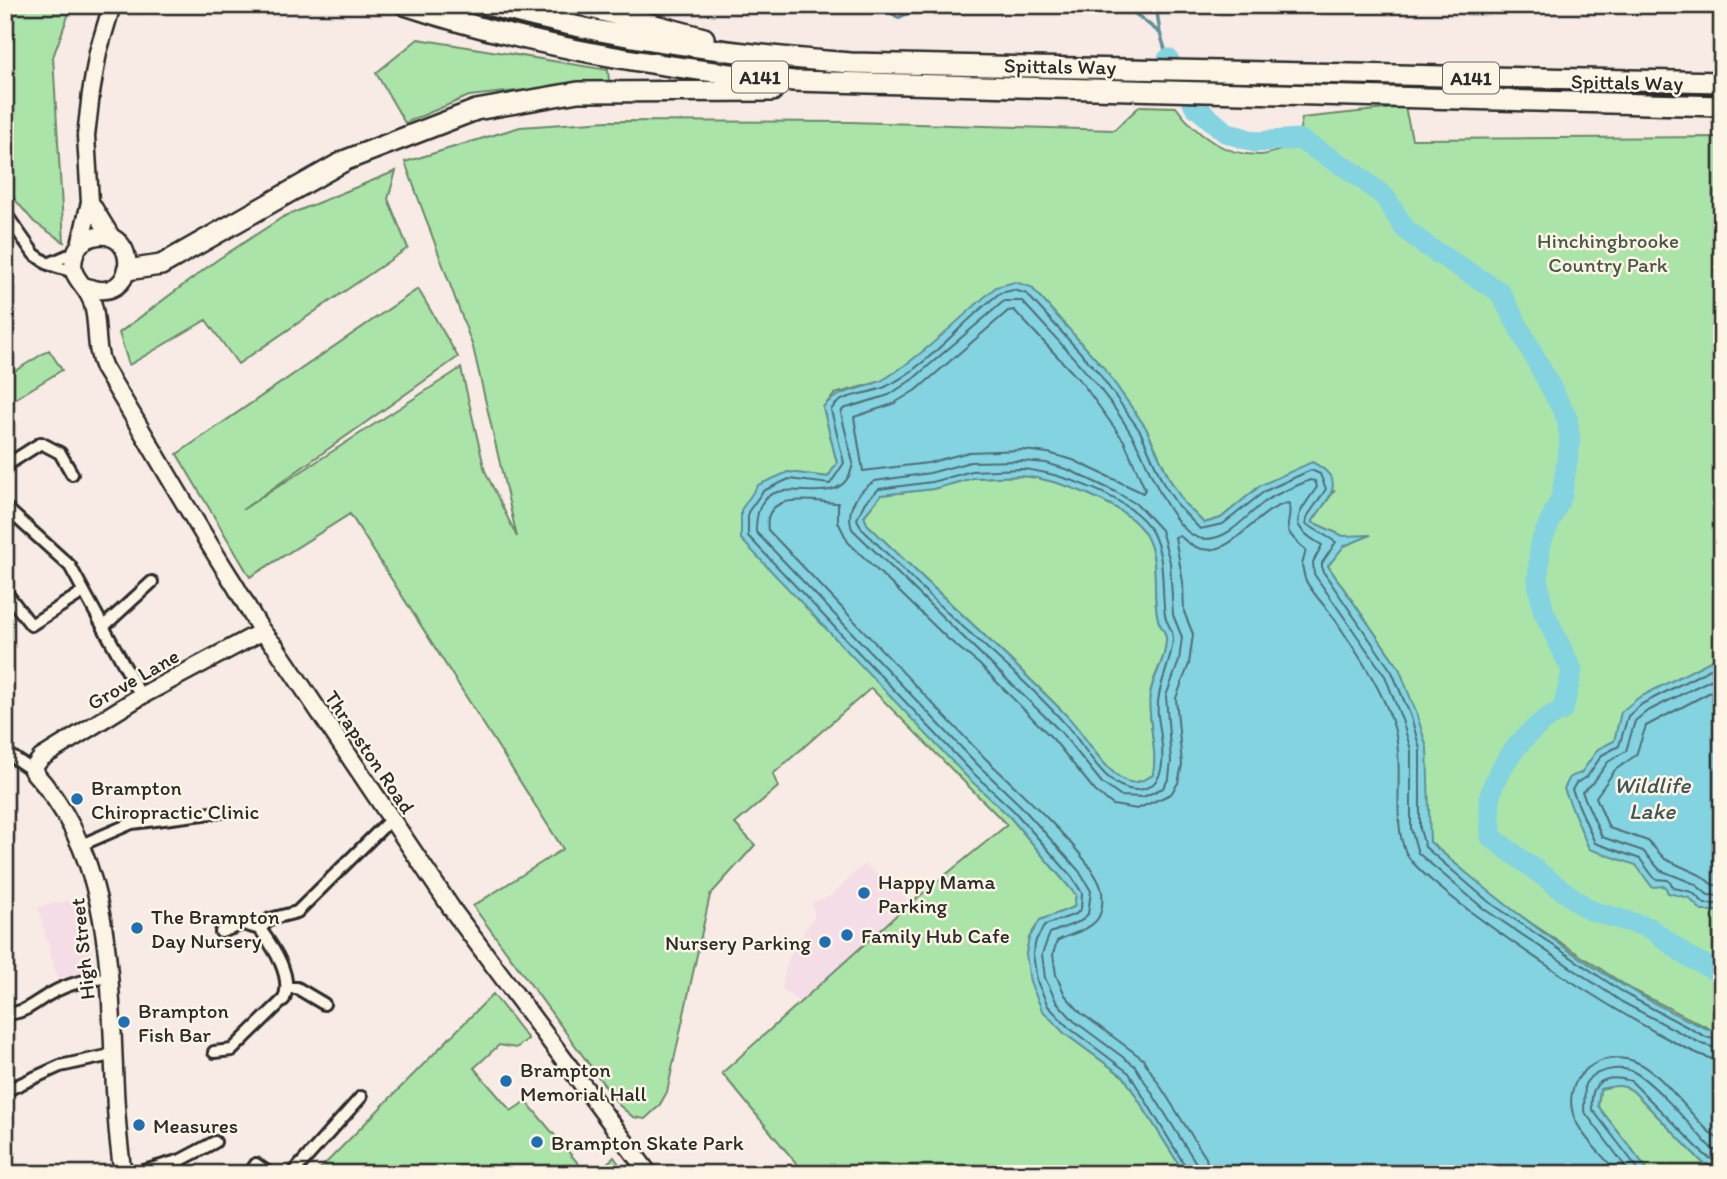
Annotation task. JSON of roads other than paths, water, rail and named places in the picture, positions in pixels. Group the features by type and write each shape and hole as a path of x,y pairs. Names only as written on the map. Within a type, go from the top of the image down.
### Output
{"highway":[{"name":"Spittals Way","path":"405,5 519,37 628,60 780,79 906,85 1722,106"},
{"name":"Spittals Way","path":"488,5 656,42 771,57 851,63 1722,82"},
{"path":"580,5 708,39 851,63"},
{"path":"127,270 161,265 346,160 476,110 578,92 734,89 832,93 906,85"}],"main road":[{"path":"75,272 90,202 86,136 91,93 98,52 112,5"},
{"path":"90,202 112,238 122,246 127,256 127,270 116,287 96,331"},
{"path":"78,249 89,238 112,238"},
{"name":"Thrapston Road","path":"75,272 93,302 96,344 104,368 188,511 252,612 261,632 275,646 454,912 649,1174"},
{"path":"86,287 106,291 116,287"},
{"name":"Grove Lane","path":"32,770 41,758 141,696 261,632"},
{"name":"High Street","path":"32,770 52,792 81,845 96,882 106,933 115,1121 123,1174"}],"street":[{"path":"5,213 34,254 48,264 75,272"},
{"path":"48,264 78,249"},
{"path":"5,466 41,443 60,453 72,474"},
{"path":"5,506 69,566 141,696"},
{"path":"104,626 152,582"},
{"path":"5,591 31,625 83,592"},
{"name":"High Street","path":"5,752 32,770"},
{"path":"81,845 132,823 228,811"},
{"path":"260,929 270,919 298,912 390,820"},
{"path":"215,1052 232,1050 284,999 288,988 274,953 260,929 243,925 221,932"},
{"path":"5,1014 24,1013 50,994 82,979 108,978"},
{"path":"288,988 297,988 324,1004"},
{"path":"5,1091 60,1066 111,1055"},
{"path":"292,1174 361,1097"},
{"path":"134,1174 180,1160 215,1142"},
{"path":"249,1174 256,1164 270,1174"}],"water":[{"path":"1015,282 1031,287 1103,367 1146,428 1184,503 1204,523 1221,518 1261,485 1312,462 1330,476 1333,482 1329,497 1312,522 1343,536 1371,535 1344,546 1328,566 1399,668 1417,715 1427,748 1430,842 1531,924 1568,950 1645,998 1722,1035 1722,1171 1702,1162 1634,1092 1618,1086 1600,1089 1598,1106 1651,1174 1185,1174 1124,1077 1064,1033 1042,1010 1030,982 1026,954 1029,938 1040,920 1074,907 1076,895 1009,816 966,776 741,539 741,510 758,485 788,472 828,477 837,463 823,407 846,392 878,382 901,368 996,287","holes":["973,478 1036,478 1071,487 1123,512 1136,523 1150,544 1156,609 1166,635 1166,646 1150,695 1153,775 1139,782 1124,780 1115,774 1067,716 867,524 864,516 881,495 933,489"]},
{"name":"Wildlife Lake","path":"1722,655 1722,911 1702,911 1689,898 1668,893 1665,886 1652,887 1636,865 1589,849 1564,789 1570,777 1581,773 1598,749 1614,741 1621,712 1638,698"}],"waterway":[{"path":"883,5 898,18 925,5"},
{"path":"1124,5 1160,33 1168,59"},
{"path":"1156,5 1160,33"},
{"path":"1168,59 1195,106 1225,132 1255,142 1299,139 1353,172 1385,197 1405,229 1428,247 1500,292 1567,418 1570,441 1562,495 1540,544 1538,582 1543,610 1572,671 1563,710 1540,723 1502,767 1490,797 1491,837 1589,910 1650,928 1687,956 1722,974"}],"place":[{"name":"Brampton Chiropractic Clinic","path":"77,799"},
{"name":"Happy Mama Parking","path":"864,893"},
{"name":"The Brampton Day Nursery","path":"137,928"},
{"name":"Family Hub Cafe","path":"847,935"},
{"name":"Nursery Parking","path":"825,942"},
{"name":"Brampton Fish Bar","path":"124,1022"},
{"name":"Brampton Memorial Hall","path":"506,1081"},
{"name":"Measures","path":"139,1125"},
{"name":"Brampton Skate Park","path":"537,1142"}],"park label":[{"name":"Hinchingbrooke Country Park","path":"1608,252"}]}
